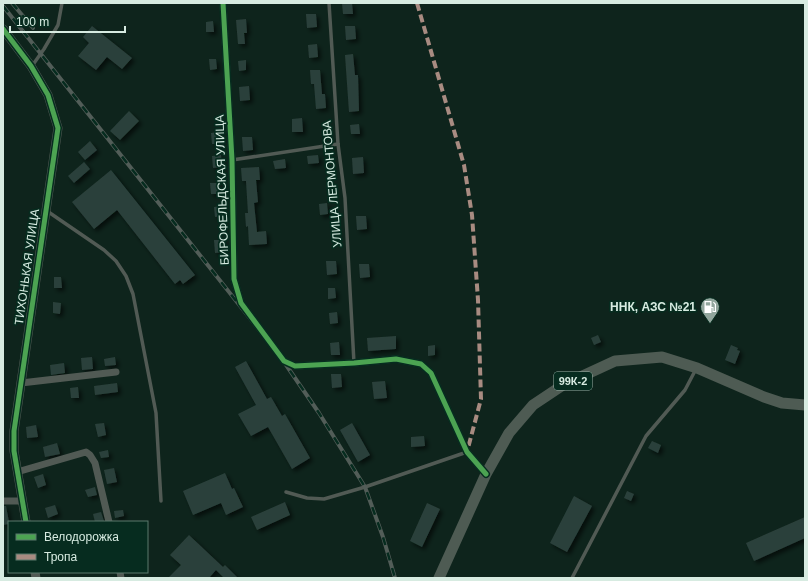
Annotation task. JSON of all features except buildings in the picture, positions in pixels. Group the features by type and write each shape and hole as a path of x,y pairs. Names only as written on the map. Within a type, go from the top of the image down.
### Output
{"main road":[{"name":"99К-2","path":"439,578 486,474 509,432 533,405 563,385 614,361 662,357 697,368 764,397 782,403 805,405"}],"street":[{"name":"БИРОФЕЛЬДСКАЯ УЛИЦА","path":"223,3 232,160 234,279 241,303 284,361 295,366 354,363"},
{"name":"ТИХОНЬКАЯ УЛИЦА","path":"3,29 31,66 48,95 58,128 14,431 14,451 26,521"},
{"path":"354,363 396,359 422,364 431,373 467,452 486,474"},
{"path":"21,383 116,372"},
{"path":"17,472 86,452 95,463 109,521"},
{"path":"3,501 22,501"}],"lane":[{"path":"31,66 44,49 58,25 62,3"},
{"name":"УЛИЦА ЛЕРМОНТОВА","path":"329,3 338,144 345,198 354,363"},
{"path":"232,160 338,144"},
{"path":"46,210 104,250 116,261 126,276 131,288 156,413 161,501"},
{"path":"572,578 646,436 685,390 697,368"},
{"path":"286,492 307,498 324,499 365,487 467,452"}],"railway":[{"path":"12,3 33,28"},
{"path":"3,6 282,359 319,413 365,487 383,537 395,578"}],"marked path":[{"path":"417,3 464,165 472,215 478,300 481,399 467,452"}],"cycle path":[{"path":"223,3 232,160 234,279 241,303 284,361 295,366 396,359 421,364 431,373 467,452 486,474"},
{"path":"3,29 31,66 48,95 58,128 14,431 14,451 26,521"}],"place":[{"name":"ННК, АЗС №21","path":"710,324"}]}
